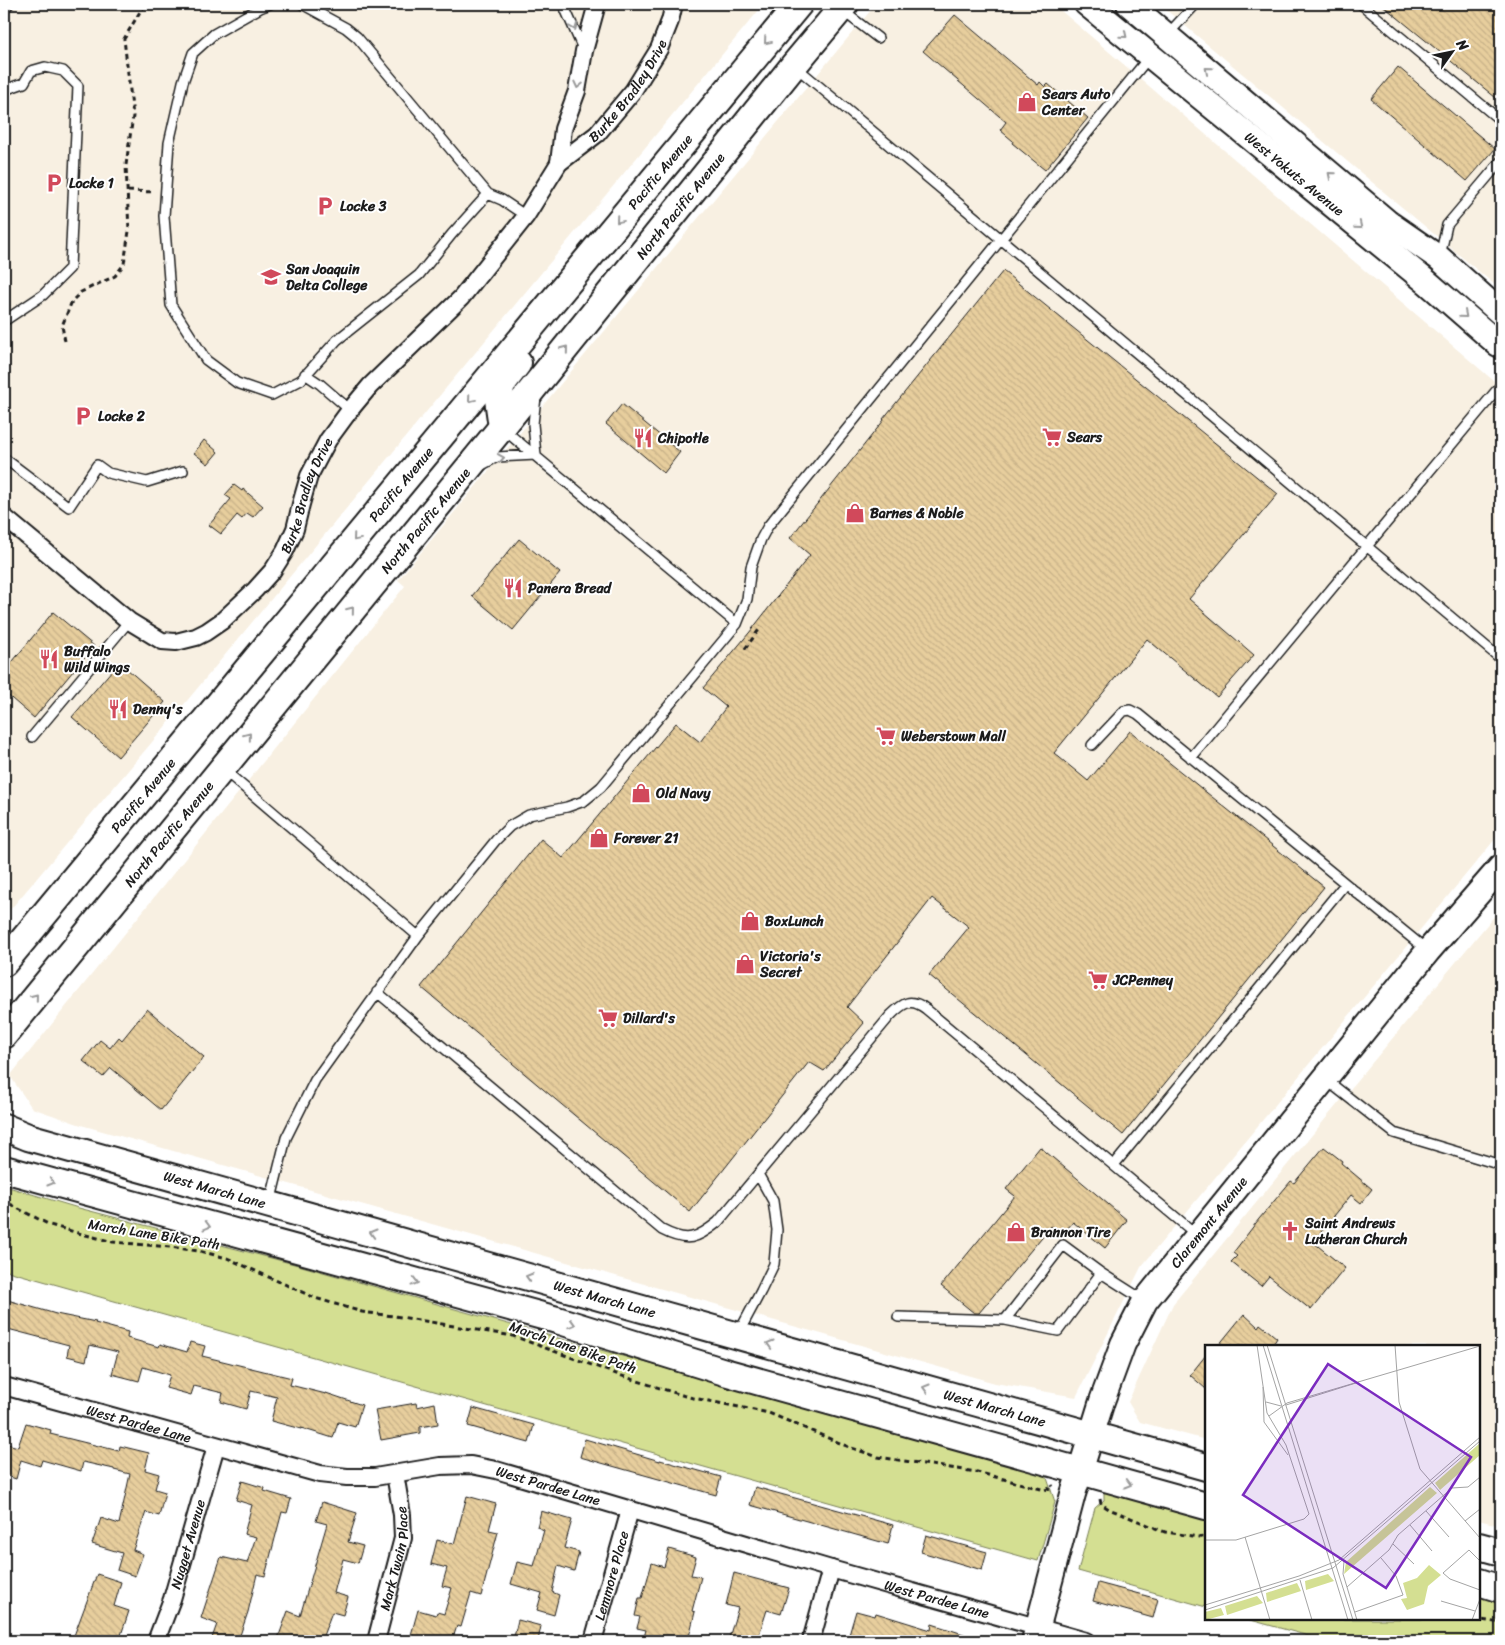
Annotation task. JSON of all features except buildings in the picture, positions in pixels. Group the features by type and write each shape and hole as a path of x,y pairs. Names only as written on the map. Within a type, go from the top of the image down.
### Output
{"main road":[{"name":"Pacific Avenue","path":"4,963 798,4"},
{"name":"North Pacific Avenue","path":"4,1035 502,427 843,6"},
{"path":"502,427 498,399 502,384 582,284 584,262"},
{"name":"West March Lane","path":"4,1127 28,1137 1205,1467"},
{"path":"4,1169 557,1320 728,1373 1205,1506"},
{"path":"1480,1546 1501,1552"},
{"path":"1480,1582 1501,1589"}],"street":[{"name":"Burke Bradley Drive","path":"559,162 563,129 577,92 595,4"},
{"name":"Burke Bradley Drive","path":"4,517 129,621 162,641 176,642 188,640 206,632 222,621 255,590 285,551 295,529 300,504 309,476 328,440 370,386 461,298 526,216 559,162 597,134 633,91 659,50 674,4"},
{"name":"West Yokuts Avenue","path":"1087,4 1501,345"},
{"name":"West Yokuts Avenue","path":"1129,4 1387,222 1439,258 1501,313"},
{"name":"Claremont Avenue","path":"1036,1634 1073,1494 1109,1378 1123,1344 1145,1301 1428,951 1501,867"},
{"name":"West Pardee Lane","path":"4,1386 320,1474 346,1477 375,1477 440,1466 471,1465 496,1470 831,1569 1036,1634 1086,1641"},
{"name":"Nugget Avenue","path":"156,1641 172,1599 216,1446"},
{"name":"Mark Twain Place","path":"376,1641 403,1538 402,1515 396,1474"},
{"name":"Lemmore Place","path":"593,1641 630,1510"},
{"path":"810,1641 831,1569"}],"lane":[{"path":"4,9 9,4"},
{"path":"270,4 214,34 193,52 183,82 169,143 164,216 171,305 206,360 238,382 272,395 300,380 337,340 419,275 488,194"},
{"path":"302,4 346,28 357,37 488,194 502,200 526,216"},
{"path":"563,4 584,51"},
{"path":"1167,35 1196,4"},
{"path":"1361,4 1501,121"},
{"path":"843,6 878,38"},
{"path":"270,1204 286,1138 315,1080 418,936 496,840 510,826 529,816 584,801 602,787 737,624 747,599 751,567 761,538 768,526 1150,56"},
{"path":"794,65 1501,659"},
{"path":"4,90 24,83 30,71 45,67 63,71 78,86 70,268 43,295 4,321"},
{"path":"1439,258 1448,225 1501,162"},
{"path":"305,374 320,384 350,410"},
{"path":"536,455 534,424 538,382"},
{"path":"1191,758 1501,385"},
{"path":"502,427 737,624"},
{"path":"459,479 497,457 536,455"},
{"path":"4,458 69,507 97,465 108,473 148,482 183,471"},
{"path":"32,737 129,621"},
{"path":"1092,746 1124,711 1130,710 1138,714 1428,951"},
{"path":"222,768 418,936"},
{"path":"1114,1165 1345,884"},
{"path":"377,992 662,1230 676,1237 689,1239 706,1232 718,1222 890,1016 900,1005 908,1002 918,1003 926,1009 1198,1235"},
{"path":"1325,1079 1394,1133 1501,1165"},
{"path":"738,1335 774,1264 777,1230 772,1201 758,1174"},
{"path":"1006,1320 1063,1245 1101,1273 1145,1301"},
{"path":"898,1317 1006,1320 1058,1331 1101,1273"}],"path":[{"path":"65,341 62,326 72,301 81,292 115,276 124,264 129,231 126,165 133,116 124,39 141,10 147,4"},
{"path":"128,192 154,192"},
{"path":"745,649 761,627"},
{"name":"March Lane Bike Path","path":"4,1198 13,1206 50,1225 113,1242 199,1251 227,1258 315,1298 362,1312 513,1336 619,1375 688,1397 769,1413 849,1447 878,1457 977,1472 1045,1490 1053,1487"},
{"path":"1099,1494 1101,1504 1109,1509 1165,1532 1205,1538"},
{"path":"1480,1620 1501,1623"}],"shaded area":[{"name":"San Joaquin Delta College","path":"4,4 764,4 186,702 4,917"},
{"name":"Weberstown Mall","path":"876,4 1053,4 1501,387 1501,832 1141,1267 1076,1397 995,1383 81,1125 32,1108 10,1076 405,586 398,580"},
{"path":"1159,4 1501,4 1501,290"},
{"path":"1501,908 1501,1526 1480,1520 1480,1345 1205,1345 1205,1440 1140,1422 1128,1402 1173,1304"}],"green space":[{"path":"5,1186 75,1207 298,1265 1046,1475 1055,1502 1038,1561 4,1270"},
{"path":"1104,1492 1114,1493 1205,1519 1205,1607 1078,1571 1095,1508 1104,1500"},
{"path":"1480,1595 1501,1602 1501,1641 1327,1641 1251,1620 1480,1620"}],"place":[{"name":"Sears Auto Center","path":"1027,102"},
{"name":"Locke 1","path":"54,183"},
{"name":"Locke 3","path":"325,206"},
{"name":"San Joaquin Delta College","path":"271,277"},
{"name":"Locke 2","path":"83,416"},
{"name":"Sears","path":"1052,437"},
{"name":"Chipotle","path":"643,438"},
{"name":"Barnes & Noble","path":"855,513"},
{"name":"Panera Bread","path":"513,588"},
{"name":"Buffalo Wild Wings","path":"49,659"},
{"name":"Denny's","path":"118,709"},
{"name":"Weberstown Mall","path":"886,736"},
{"name":"Old Navy","path":"641,793"},
{"name":"Forever 21","path":"599,838"},
{"name":"BoxLunch","path":"750,921"},
{"name":"Victoria's Secret","path":"745,964"},
{"name":"JCPenney","path":"1098,980"},
{"name":"Dillard's","path":"608,1018"},
{"name":"Saint Andrews Lutheran Church","path":"1290,1231"},
{"name":"Brannon Tire","path":"1016,1232"}]}
